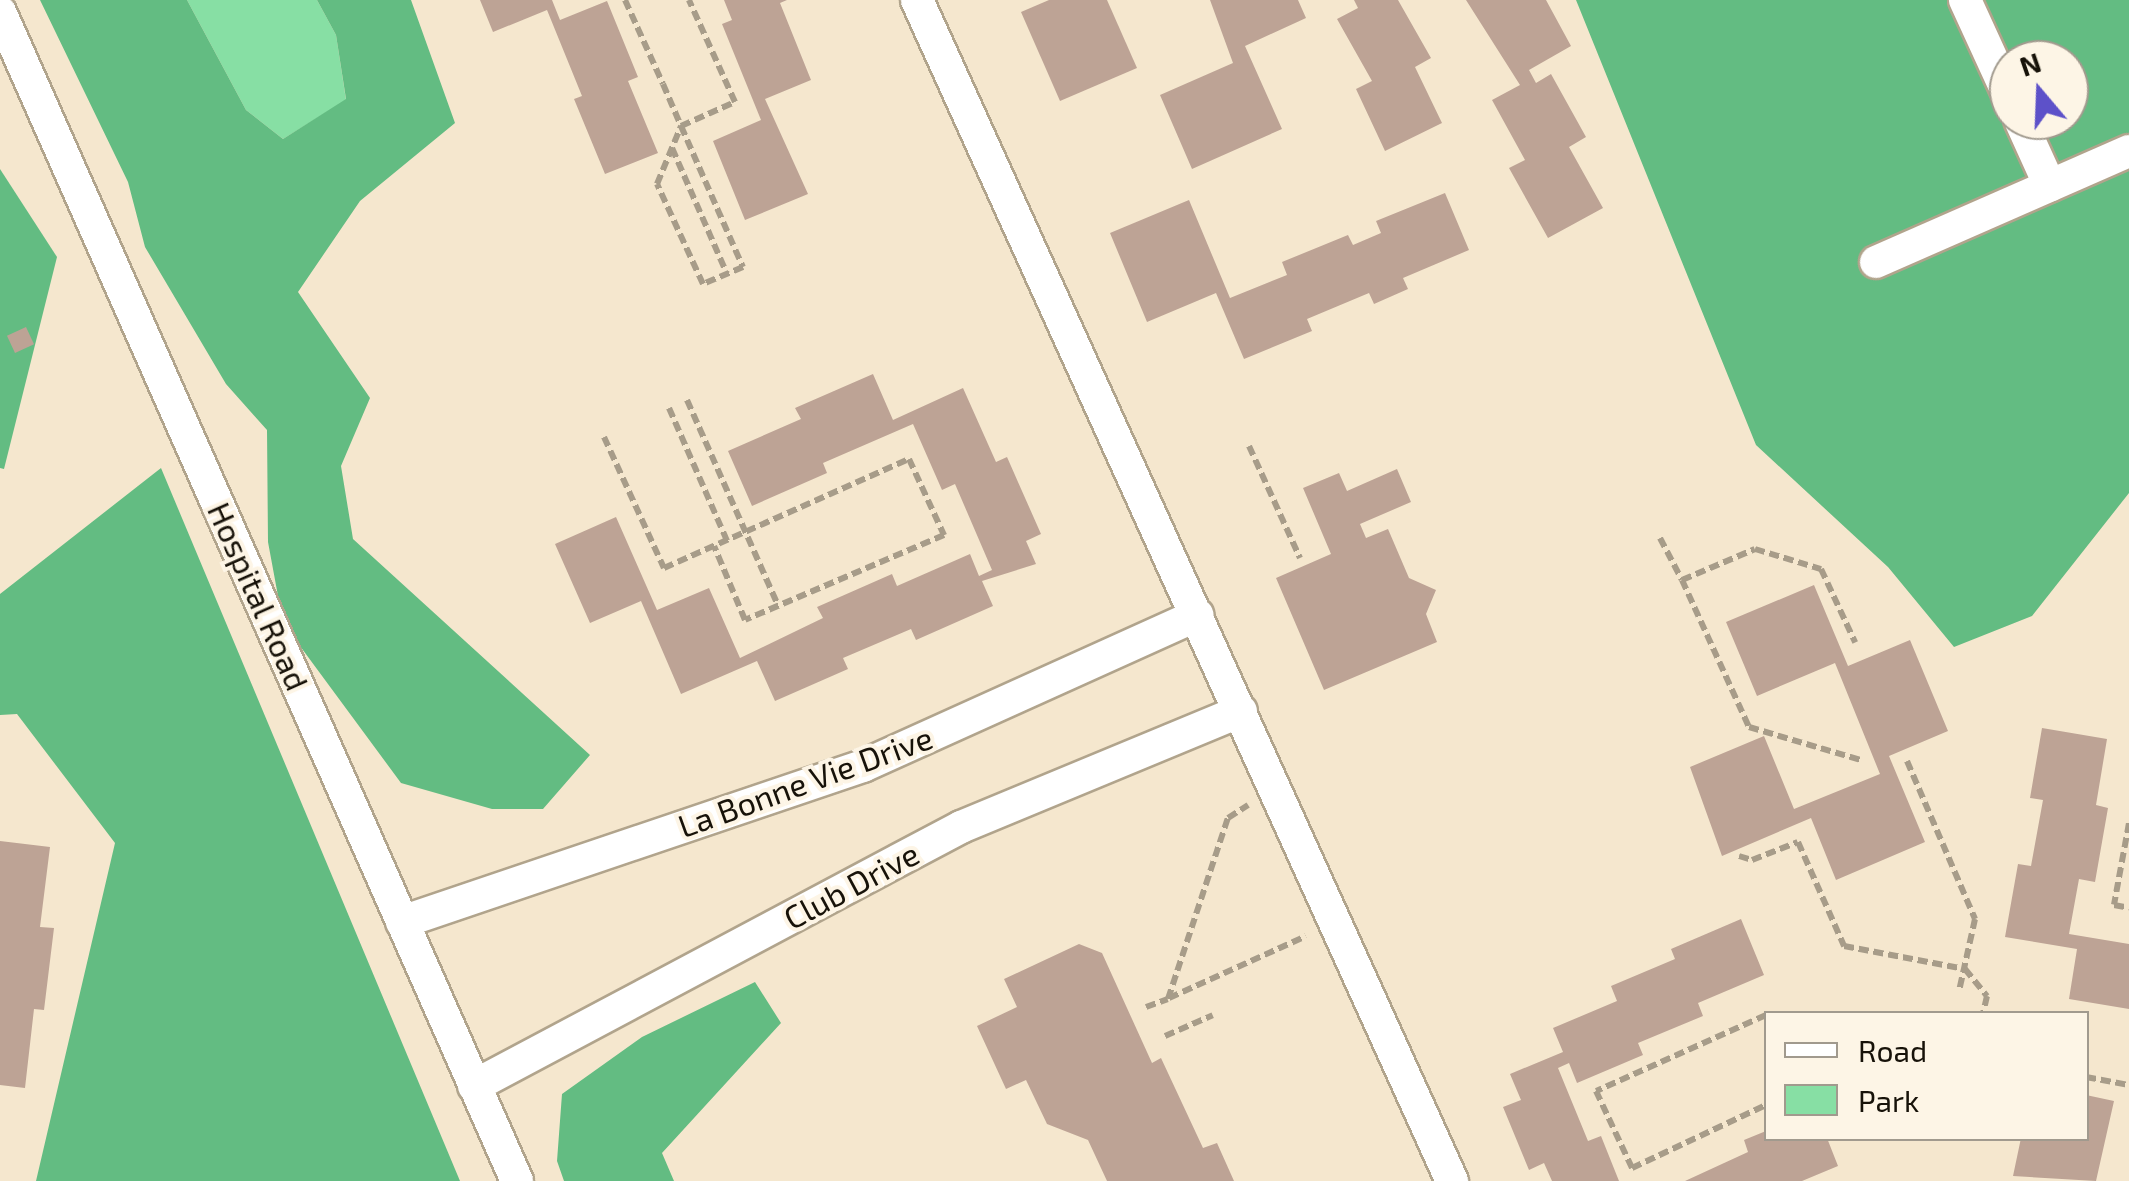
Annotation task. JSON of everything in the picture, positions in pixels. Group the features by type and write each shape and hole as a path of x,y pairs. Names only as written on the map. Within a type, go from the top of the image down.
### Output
{"street":[{"path":"917,0 1198,614 1385,1044 1452,1181"},
{"path":"1966,0 1989,51"},
{"name":"Hospital Road","path":"0,12 517,1181"},
{"path":"2029,140 2050,186"},
{"path":"1876,262 2129,151"},
{"name":"La Bonne Vie Drive","path":"402,922 863,766 1198,614"},
{"name":"Club Drive","path":"474,1086 961,827 1241,711"}],"path":[{"path":"625,0 681,126 743,267 703,284 657,184 681,126 734,102 689,0"},
{"path":"672,147 727,274"},
{"path":"687,400 778,606"},
{"path":"669,408 727,541"},
{"path":"604,437 664,568 910,459 944,535 745,620 714,546"},
{"path":"1249,446 1300,558"},
{"path":"1660,538 1749,728 1861,760"},
{"path":"1682,580 1755,549 1821,569 1854,642"},
{"path":"1906,761 1975,919 1960,990"},
{"path":"1168,999 1228,818 1248,804"},
{"path":"2129,823 2114,905 2129,908"},
{"path":"1739,856 1752,860 1798,842 1844,946 1965,970 1987,996 1984,1011"},
{"path":"1146,1008 1306,936"},
{"path":"1165,1036 1213,1015"},
{"path":"1764,1016 1596,1091 1632,1168 1764,1106"},
{"path":"2089,1078 2129,1085"}],"green space":[{"path":"40,0 187,0 246,110 283,139 346,99 336,35 317,0 411,0 455,123 360,201 298,292 370,398 341,466 353,539 590,755 543,809 492,809 401,783 283,623 268,542 267,430 226,384 145,247 128,182"},
{"path":"187,0 317,0 336,35 346,100 283,139 246,110"},
{"path":"1576,0 2129,0 2129,493 2032,616 1954,647 1888,567 1756,445"},
{"path":"0,169 57,257 4,469 0,468"},
{"path":"161,468 460,1181 36,1181 115,843 17,714 0,715 0,594"},
{"path":"755,982 781,1023 662,1153 674,1181 564,1181 557,1161 562,1094 642,1037"}],"building":[{"path":"480,0 552,0 560,20 607,1 638,77 628,81 658,153 605,174 574,99 582,96 547,10 493,32"},
{"path":"724,0 787,0 780,3 811,80 765,99 808,194 745,220 713,141 761,120 722,24 732,20"},
{"path":"1049,0 1107,0 1137,68 1060,101 1021,12"},
{"path":"1210,0 1298,0 1306,18 1245,46 1282,129 1192,169 1160,95 1233,63"},
{"path":"1354,0 1398,0 1431,58 1415,67 1442,123 1385,151 1356,89 1372,81 1337,19 1358,8"},
{"path":"1466,0 1546,0 1571,46 1529,70 1536,83 1551,74 1586,137 1569,147 1603,208 1548,238 1509,168 1525,160 1492,100 1520,85"},
{"path":"1445,193 1469,250 1403,278 1408,289 1374,304 1369,293 1307,319 1312,331 1244,359 1216,293 1147,322 1110,233 1189,200 1230,298 1287,275 1282,262 1348,235 1353,245 1381,233 1376,221"},
{"path":"26,327 34,344 15,353 7,336"},
{"path":"873,374 893,420 963,388 996,462 1007,457 1041,534 1026,541 1036,564 982,581 993,606 916,640 911,629 843,658 848,669 775,701 757,661 681,694 641,601 590,623 555,544 616,517 657,610 709,588 740,658 823,618 817,607 892,574 897,586 970,554 979,576 992,570 955,484 942,490 913,424 823,463 827,473 752,506 728,451 801,419 795,408"},
{"path":"1397,469 1411,502 1360,524 1366,538 1388,529 1409,578 1436,590 1426,614 1437,642 1324,690 1276,578 1331,554 1303,488 1339,473 1347,491"},
{"path":"1814,585 1848,666 1910,640 1948,731 1889,756 1925,842 1836,880 1811,818 1722,856 1690,767 1764,736 1794,809 1880,774 1835,663 1757,696 1726,622"},
{"path":"2042,728 2107,739 2096,805 2108,808 2095,882 2079,879 2069,934 2129,944 2129,1009 2069,999 2077,949 2005,937 2018,864 2031,866 2043,800 2030,798"},
{"path":"0,841 50,847 40,927 54,928 44,1010 34,1009 25,1088 0,1085"},
{"path":"1741,919 1764,975 1698,1003 1703,1016 1638,1043 1643,1055 1577,1083 1569,1063 1558,1068 1588,1141 1601,1136 1619,1181 1552,1181 1544,1163 1529,1170 1503,1107 1521,1100 1510,1074 1563,1052 1553,1028 1617,1001 1611,986 1675,959 1671,949"},
{"path":"1079,944 1102,953 1152,1063 1161,1058 1203,1148 1217,1143 1234,1181 1107,1181 1088,1140 1047,1124 1026,1080 1006,1089 977,1026 1017,1007 1004,979"},
{"path":"2089,1096 2114,1101 2096,1181 2013,1176 2020,1141 2089,1141"},
{"path":"1764,1132 1764,1141 1828,1141 1838,1166 1802,1181 1685,1181 1748,1152 1744,1140"}]}
